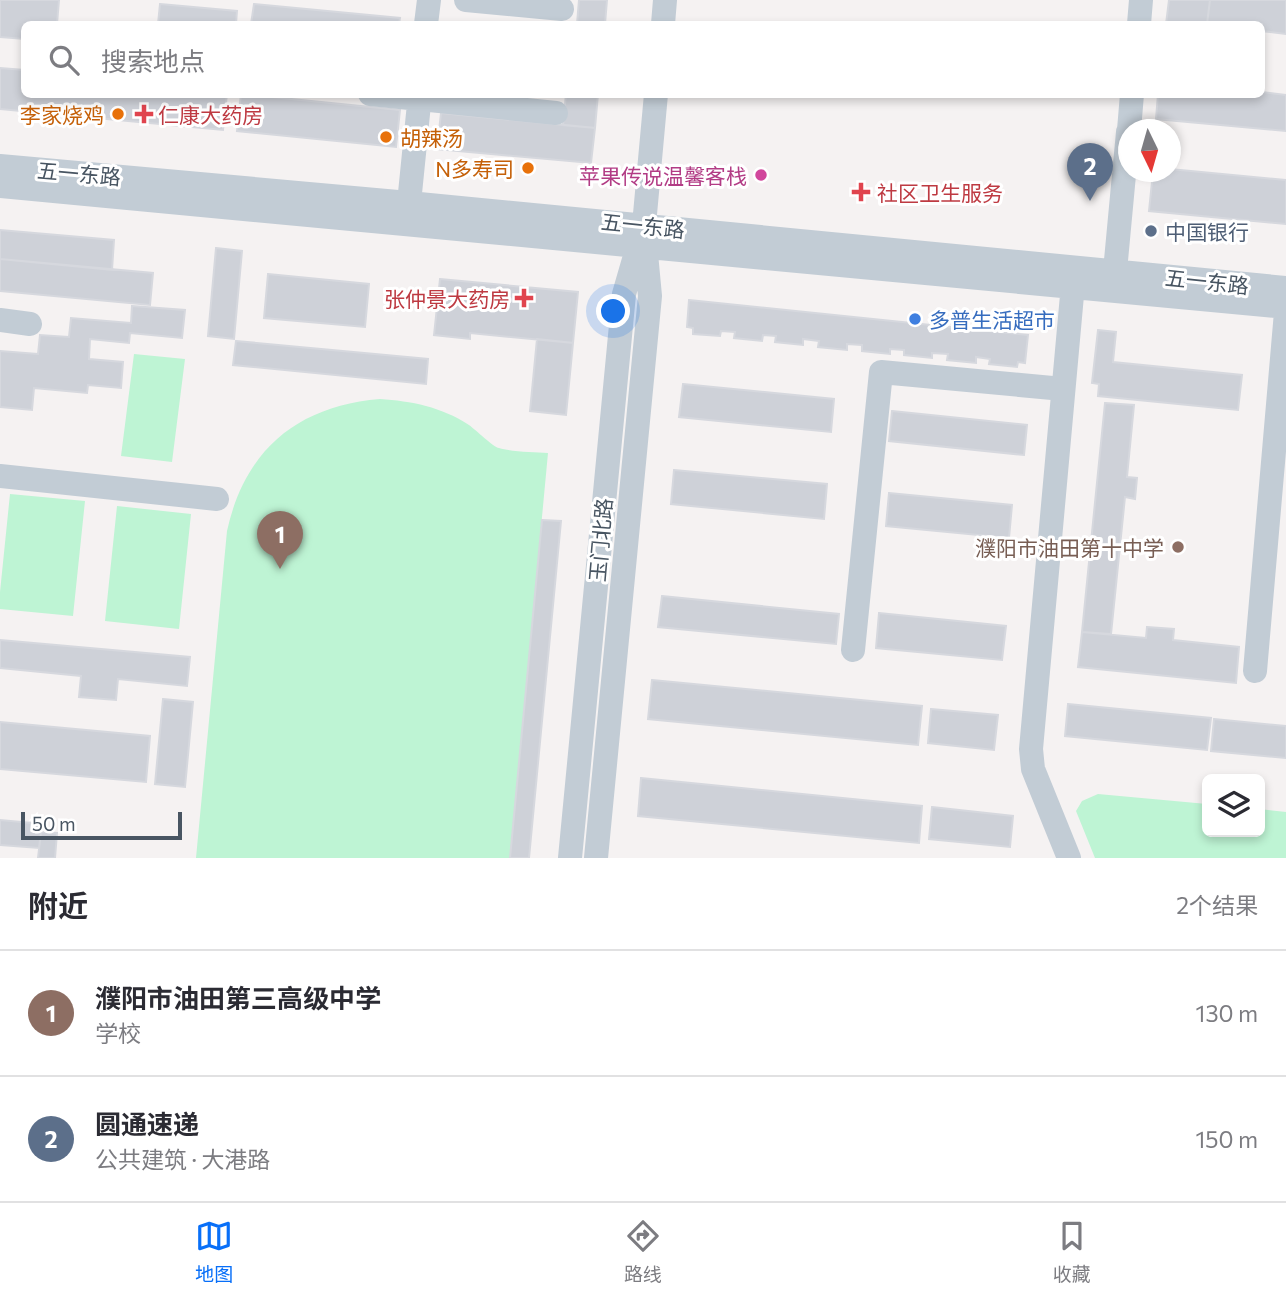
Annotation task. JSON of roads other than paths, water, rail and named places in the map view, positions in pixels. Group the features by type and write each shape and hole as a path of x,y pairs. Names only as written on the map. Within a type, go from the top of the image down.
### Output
{"street":[{"path":"426,21 429,0"},
{"path":"466,0 562,9"},
{"path":"663,21 666,0"},
{"path":"1139,21 1141,0"},
{"path":"409,203 419,98"},
{"path":"428,98 556,113"},
{"name":"玉门北路","path":"570,858 624,294 642,239 656,98"},
{"path":"1130,119 1132,98"},
{"name":"五一东路","path":"0,166 409,203 642,239"},
{"path":"1115,271 1124,182"},
{"name":"五一东路","path":"0,186 1073,277 1286,307"},
{"name":"玉门北路","path":"596,858 650,296 642,239"},
{"name":"五一东路","path":"1073,277 1115,271 1286,288"},
{"path":"1069,858 1033,769 1031,749 1073,277"},
{"path":"1255,671 1286,313"},
{"path":"0,320 30,324"},
{"path":"853,650 881,372 1063,389"},
{"path":"0,476 218,499"}],"place":[{"name":"李家烧鸡","path":"118,114"},
{"name":"仁康大药房","path":"144,114"},
{"name":"胡辣汤","path":"386,137"},
{"name":"N多寿司","path":"528,168"},
{"name":"苹果传说温馨客栈","path":"761,175"},
{"name":"社区卫生服务","path":"861,192"},
{"name":"圆通速递","path":"1090,201"},
{"name":"中国银行","path":"1151,231"},
{"name":"张仲景大药房","path":"524,298"},
{"name":"多普生活超市","path":"915,319"},
{"name":"濮阳市油田第十中学","path":"1178,547"},
{"name":"濮阳市油田第三高级中学","path":"280,569"}]}
